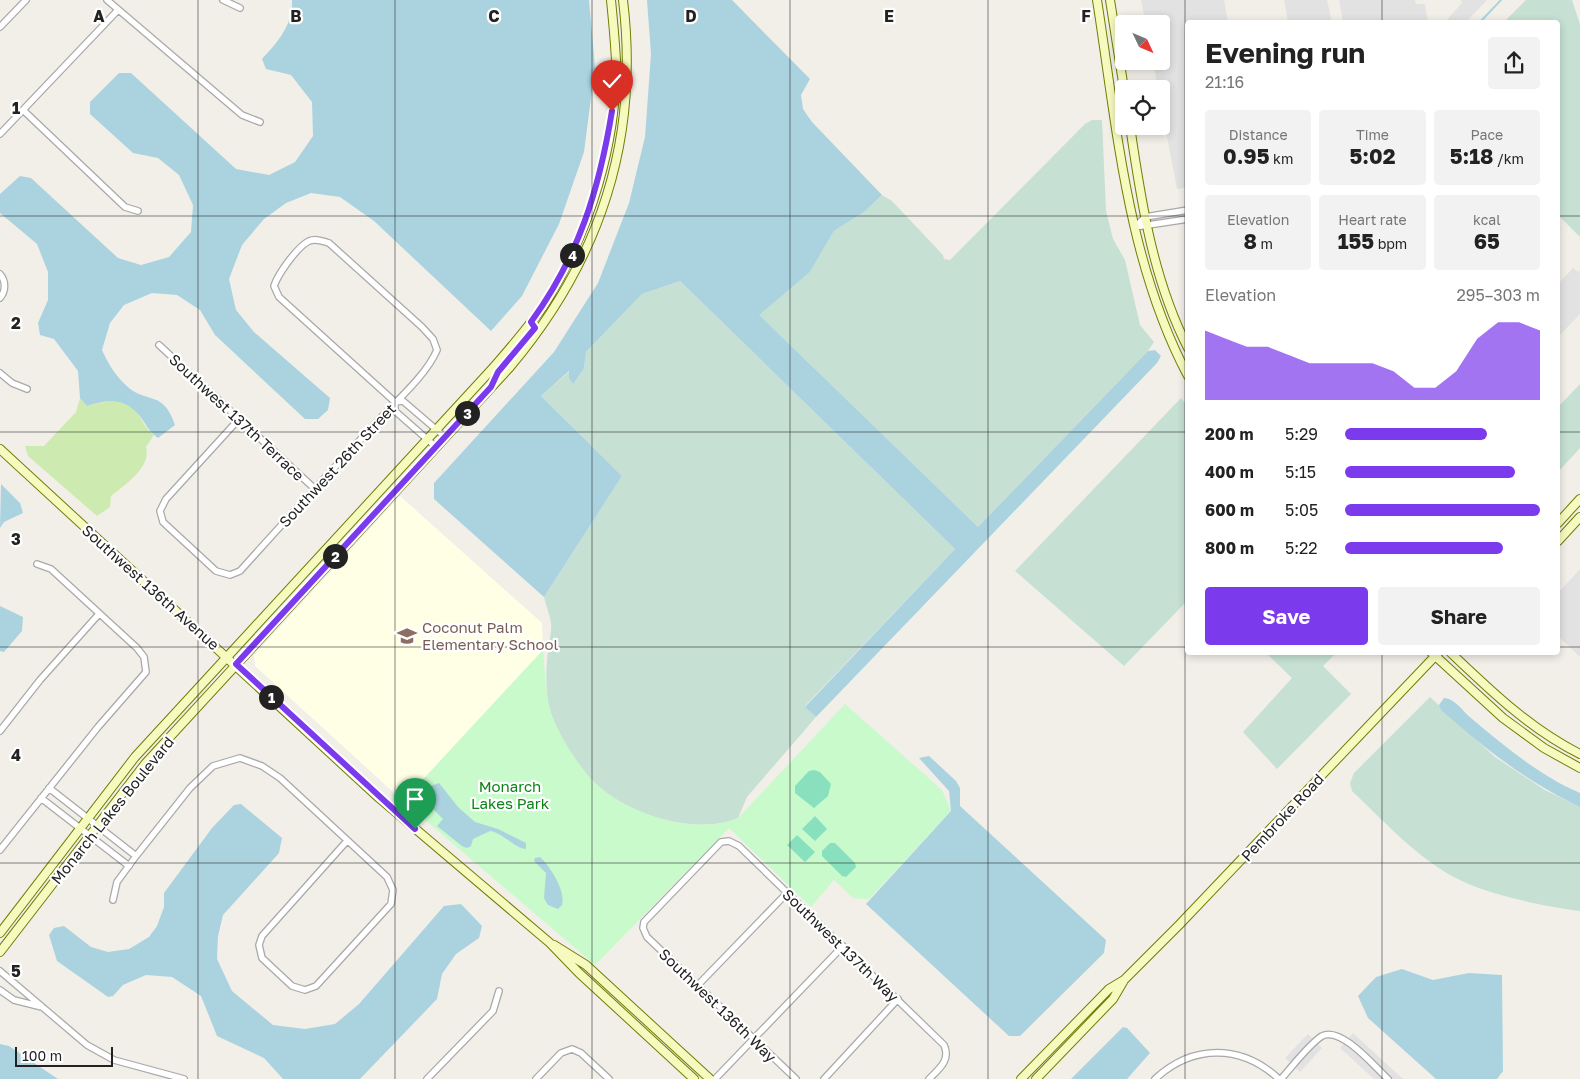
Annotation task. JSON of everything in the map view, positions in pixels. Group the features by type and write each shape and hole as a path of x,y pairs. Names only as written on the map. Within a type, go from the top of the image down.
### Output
{"street":[{"path":"0,27 26,0"},
{"path":"107,0 242,115 260,122"},
{"path":"223,0 240,8"},
{"name":"Monarch Lakes Boulevard","path":"0,933 135,757 492,369 546,301 577,244 593,202 604,161 612,111 616,62 611,0"},
{"name":"Monarch Lakes Boulevard","path":"0,952 145,764 491,387 531,342 551,314 587,247 605,205 616,162 624,112 626,31 622,0"},
{"path":"1097,0 1130,210 1154,301 1185,369"},
{"path":"1110,0 1123,80"},
{"path":"0,134 118,10"},
{"path":"22,110 125,207 138,211"},
{"path":"1132,135 1148,227 1166,298 1185,341"},
{"path":"1135,228 1146,217 1185,210"},
{"path":"1135,228 1185,221"},
{"name":"Southwest 26th Street","path":"239,419 166,499 160,511 164,522 216,571 230,575 240,571 395,402 432,361 437,350 433,339 422,327 329,243 318,239 308,242 278,273 274,286 279,296 395,402"},
{"path":"0,274 5,283 3,294 0,298"},
{"path":"491,387 498,372 535,328 531,322"},
{"name":"Southwest 137th Terrace","path":"159,345 315,489"},
{"path":"0,373 12,383 27,389"},
{"path":"436,447 395,411 395,402 403,401 445,437"},
{"path":"401,417 410,408"},
{"name":"Southwest 136th Avenue","path":"0,449 236,664 379,798 550,943 579,973 694,1079"},
{"path":"1560,521 1580,500"},
{"path":"1560,539 1580,517"},
{"path":"0,850 98,727 146,672 146,664 137,648 51,569 37,564"},
{"path":"0,732 40,680 99,614"},
{"name":"Pembroke Road","path":"1021,1079 1109,989 1124,980 1179,926 1434,655"},
{"path":"1436,655 1502,718 1544,748 1580,768"},
{"path":"1453,655 1508,707 1549,737 1580,754"},
{"path":"113,900 117,882 136,856 190,788 213,766 240,758 262,766 280,778 346,842 387,877 393,890 391,904 316,986 304,990 292,986 262,958 259,945 262,936 346,842"},
{"path":"50,788 136,856"},
{"path":"41,798 129,866"},
{"name":"Southwest 137th Way","path":"643,928 644,922 722,842 729,841 739,846 944,1045 948,1052 944,1062 929,1079"},
{"path":"698,985 787,893"},
{"name":"Southwest 136th Way","path":"643,928 647,937 796,1079"},
{"name":"Southwest 136th Avenue","path":"550,943 586,965 710,1079"},
{"path":"715,1079 843,946"},
{"path":"0,971 87,1045 114,1060 184,1079"},
{"name":"Pembroke Road","path":"1036,1079 1113,999 1124,980"},
{"path":"0,990 14,1000 44,1008"},
{"path":"427,1079 493,1011 499,991"},
{"path":"824,1079 898,999"},
{"path":"1155,1079 1174,1064 1189,1057 1216,1053 1236,1055 1258,1062 1280,1079 1323,1036 1334,1034 1346,1040 1388,1079"},
{"path":"536,1079 561,1053 572,1049 581,1053 609,1079"}],"shaded area":[{"path":"1141,0 1224,0 1228,20 1185,20 1185,187 1177,189 1167,135 1170,135 1170,80 1156,80 1155,70 1170,70 1170,15 1144,15"},
{"path":"1284,0 1327,0 1332,20 1288,20"},
{"path":"1339,0 1415,0 1416,4 1425,4 1428,20 1343,20"},
{"path":"1461,0 1487,0 1468,20 1447,20 1462,3"},
{"path":"1526,0 1572,0 1580,24 1580,237 1560,217 1560,20 1506,20"},
{"path":"1092,120 1102,120 1106,211 1113,239 1125,260 1140,325 1154,342 1148,351 978,527 758,315 810,272 834,231 864,212 882,195 892,201 943,255 944,259 950,260 1085,124"},
{"path":"1573,268 1578,272 1580,270 1580,314 1560,335 1560,282"},
{"path":"680,281 955,549 805,706 816,717 747,797 738,818 721,823 701,825 681,823 640,811 604,791 591,779 573,756 553,719 548,703 546,672 551,626 544,597 622,476 541,396 570,371 584,368 586,352 642,294"},
{"path":"1580,384 1580,448 1560,470 1560,405"},
{"path":"1181,398 1185,403 1185,603 1124,666 1015,571"},
{"name":"Coconut Palm Elementary School","path":"400,496 542,623 543,650 403,801 255,666 254,655"},
{"path":"1580,569 1580,657 1560,638 1560,591"},
{"path":"1268,655 1334,655 1323,666 1351,694 1277,769 1243,732 1292,678"},
{"path":"1430,697 1495,757 1545,790 1580,807 1580,911 1533,903 1498,894 1454,877 1426,859 1352,791 1350,783 1354,773"},
{"path":"1353,1033 1403,1079 1374,1079 1340,1048"},
{"path":"1308,1034 1322,1048 1300,1072 1285,1058"}],"green space":[{"path":"80,398 87,406 116,401 129,406 135,410 154,435 146,447 147,454 141,468 130,481 111,496 110,507 97,516 28,456 25,446 44,446 76,412"},
{"name":"Monarch Lakes Park","path":"543,650 550,710 557,728 573,755 591,779 604,791 640,811 681,823 701,825 721,823 738,818 845,704 942,790 951,811 869,899 853,898 834,880 811,907 729,828 595,965 403,801"},
{"path":"809,771 820,772 831,784 828,796 814,808 795,793 795,786"},
{"path":"815,816 827,829 815,841 802,829"},
{"path":"797,835 815,852 805,862 787,845"},
{"path":"830,843 835,843 855,863 856,867 846,877 842,876 822,856 822,851"}],"water":[{"path":"292,0 589,0 595,67 584,152 559,224 522,296 491,331 374,221 340,197 311,193 286,203 264,219 242,245 229,279 236,310 254,332 330,398 328,410 318,419 305,419 215,335 200,310 177,295 152,293 124,305 110,323 102,350 113,371 124,384 136,393 155,399 166,407 175,425 158,438 151,432 138,414 127,405 121,402 108,401 87,406 80,398 78,371 54,339 40,335 38,323 48,300 48,272 37,244 0,213 0,194 20,176 31,178 118,258 141,265 169,257 191,232 193,205 179,175 158,158 133,153 90,114 90,102 119,73 131,73 236,169 269,175 295,162 313,136 312,102 291,75 266,69 262,59 274,46 287,25 292,9"},
{"path":"647,0 732,0 810,79 801,95 803,109 812,122 882,195 864,212 834,231 810,272 759,315 978,527 1148,351 1155,350 1161,356 1157,363 816,717 805,707 955,549 680,281 642,294 586,352 584,368 573,384 569,378 569,371 541,396 622,476 544,597 434,499 434,483 554,352 598,283 629,203 645,137 651,54"},
{"path":"1,484 20,503 23,513 4,522 0,528"},
{"path":"0,606 23,617 22,631 4,652 0,651"},
{"path":"1444,698 1455,703 1523,760 1551,778 1580,793 1580,807 1524,775 1474,738 1441,710 1439,705"},
{"path":"929,756 956,781 960,788 960,806 1106,940 1104,953 1020,1036 1009,1036 866,904 951,811 949,791 919,758"},
{"path":"439,783 458,807 475,822 498,829 526,843 526,849 490,831 473,839 471,846 467,848 462,846 437,826 443,819 427,800 426,791 428,787"},
{"path":"241,804 282,838 279,853 223,915 218,936 217,959 232,991 273,1025 305,1029 335,1024 359,1004 444,906 461,904 482,926 479,938 456,954 442,974 437,999 360,1079 283,1079 264,1058 217,1036 201,996 172,977 146,975 123,985 113,996 108,997 57,961 49,935 54,928 64,926 91,947 108,952 129,949 149,937 157,926 164,907 164,893 212,828 234,805"},
{"path":"540,857 552,872 562,893 562,905 558,909 548,905 544,898 546,873 534,861 535,858"},
{"path":"1402,969 1433,980 1469,973 1502,975 1503,1071 1497,1079 1436,1079 1368,1018 1358,996 1376,977"},
{"path":"1123,1027 1127,1028 1150,1053 1127,1079 1071,1079"},
{"path":"0,1044 9,1046 58,1079 0,1079"}],"waterway":[{"path":"1482,20 1501,0"}],"place":[{"name":"Coconut Palm Elementary School","path":"407,636"}],"route":[{"path":"415,829 379,798 236,664 491,387 498,372 535,328 535,325 531,322 567,266 593,202 604,161 612,111"}]}
